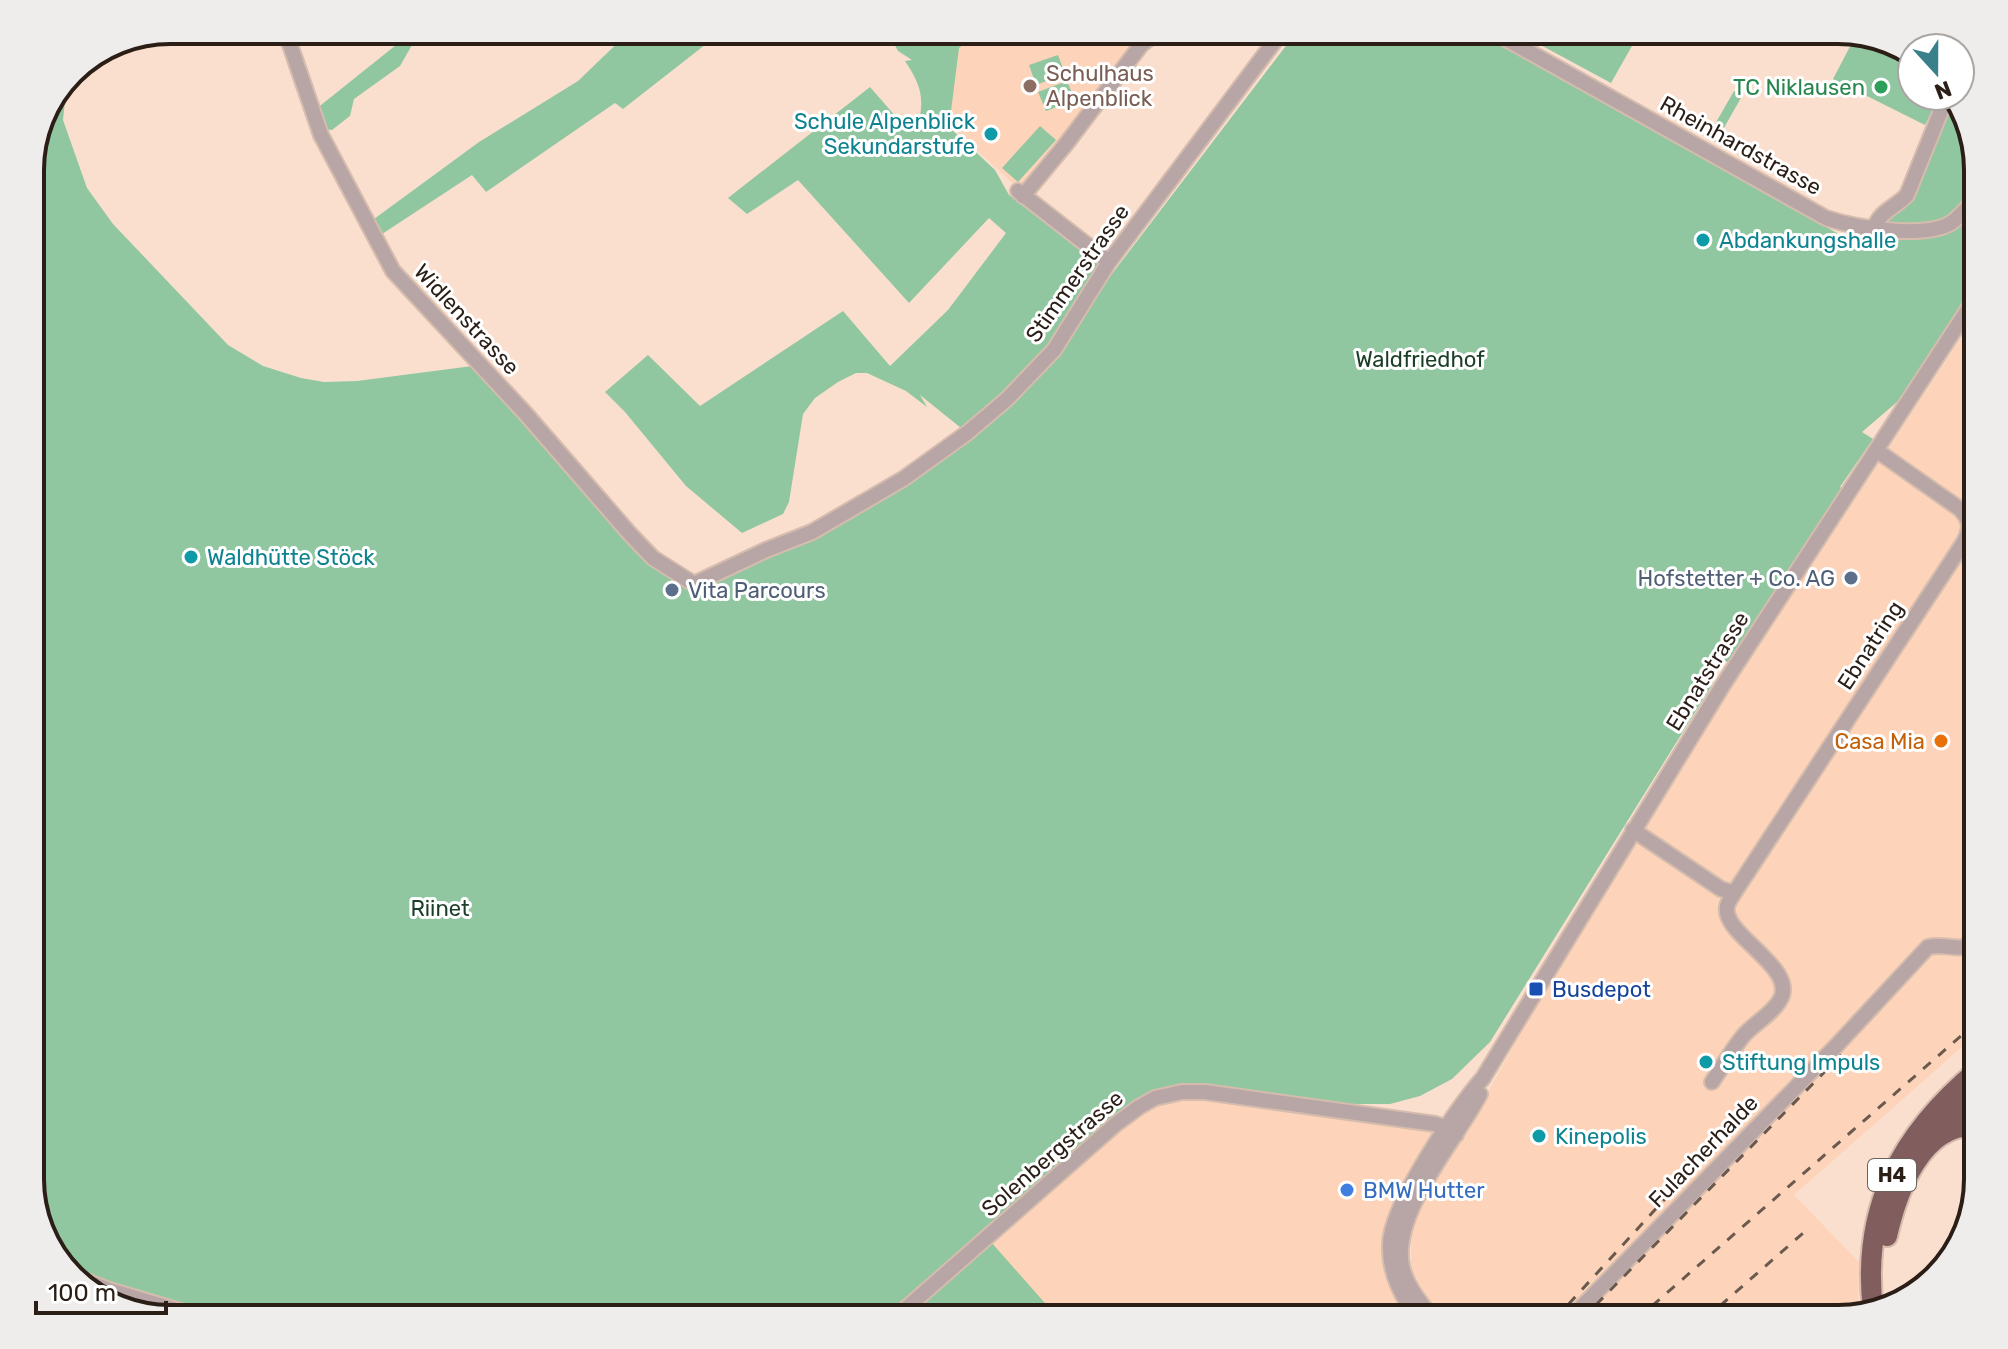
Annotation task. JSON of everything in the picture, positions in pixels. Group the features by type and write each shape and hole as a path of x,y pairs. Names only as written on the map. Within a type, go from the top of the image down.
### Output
{"highway":[{"name":"H4","path":"1872,1300 1870,1269 1873,1239 1890,1179 1921,1127 1964,1083"},
{"name":"H4","path":"1884,1296 1883,1261 1889,1224 1901,1190 1920,1155 1945,1121 1964,1105"},
{"name":"H4","path":"1920,1155 1947,1131 1964,1126"}],"street":[{"name":"Widlenstrasse","path":"290,44 321,135 393,271 525,413 653,558 694,584"},
{"path":"1109,262 1020,193 1066,144 1142,44"},
{"name":"Stimmerstrasse","path":"694,584 812,532 903,479 967,433 1007,399 1054,350 1109,262 1272,44"},
{"name":"Rheinhardstrasse","path":"1515,44 1826,218 1875,227 1925,230 1943,227 1964,211"},
{"path":"1875,227 1880,216 1907,195 1941,112"},
{"name":"Ebnatstrasse","path":"1422,1305 1402,1267 1401,1245 1405,1223 1414,1202 1452,1132 1723,685 1964,315"},
{"name":"Ebnatring","path":"1876,450 1964,512"},
{"name":"Ebnatring","path":"1712,1082 1743,1036 1781,999 1783,986 1761,954 1732,924 1727,915 1727,905 1964,542"},
{"path":"1633,830 1721,889 1736,890"},
{"name":"Fulacherhalde","path":"1584,1305 1928,947 1939,944 1964,948"},
{"name":"Solenbergstrasse","path":"910,1305 1116,1124 1155,1098 1182,1092 1205,1092 1452,1132"},
{"name":"Ebnatstrasse","path":"1410,1305 1396,1282 1390,1245 1405,1197 1452,1132"},
{"path":"113,1291 149,1303"}],"shaded area":[{"name":"Schulhaus Alpenblick","path":"962,44 1144,44 1021,191 949,124 959,48"},
{"path":"1964,333 1964,1045 1794,1195 1859,1262 1858,1303 1432,1305 1411,1271 1411,1235 1420,1207 1534,1009 1713,716"},
{"path":"1169,1095 1447,1128 1398,1231 1421,1305 912,1305 1116,1124"}],"green space":[{"path":"413,44 400,66 354,99 350,116 332,130 322,129 316,109 396,45"},
{"path":"616,44 706,44 623,109 615,103 486,192 472,175 376,238 371,225 374,219 479,142 578,81"},
{"name":"Riinet","path":"894,44 964,44 959,48 949,127 995,170 1009,195 1100,266 1051,343 974,425 1054,350 1287,44 1500,44 1837,233 1833,244 1857,233 1907,237 1937,234 1964,221 1964,304 1904,396 1862,432 1873,439 1840,487 1843,489 1729,663 1721,658 1712,685 1490,1042 1452,1079 1420,1096 1390,1104 1281,1104 1220,1094 1155,1098 911,1305 170,1305 145,1303 100,1284 75,1262 61,1242 46,1204 44,1187 44,162 48,137 65,101 63,120 87,188 113,224 228,345 263,366 324,382 357,381 480,365 630,534 689,583 812,532 966,432 920,395 927,407 906,391 867,373 856,373 815,398 803,414 789,502 783,514 742,533 686,486 605,392 648,355 700,406 843,311 890,366 948,310 1006,233 989,218 909,303 798,180 747,214 728,198 870,87 904,126 920,116 919,87 905,61 912,60 898,51"},
{"path":"1539,44 1633,44 1611,83"},
{"name":"TC Niklausen","path":"1851,45 1863,46 1896,58 1896,110 1833,79"},
{"path":"1058,55 1065,74 1036,85 1029,65"},
{"path":"1067,81 1075,100 1046,111 1038,92"},
{"path":"1734,91 1742,96 1716,142 1707,138"},
{"name":"TC Niklausen","path":"1899,112 1932,112 1925,125"},
{"path":"1949,112 1960,137 1963,154 1964,202 1937,221 1915,224 1882,221 1907,203"},
{"path":"1040,126 1056,140 1018,182 1002,168"},
{"path":"991,1242 1047,1305 918,1305"}],"railway":[{"path":"1653,1305 1964,1033"},
{"path":"1596,1305 1846,1050"},
{"path":"1568,1305 1674,1189"},
{"path":"1721,1305 1810,1227"}],"place":[{"name":"Schulhaus Alpenblick","path":"1030,86"},
{"name":"TC Niklausen","path":"1881,87"},
{"name":"Schule Alpenblick Sekundarstufe","path":"991,134"},
{"name":"Abdankungshalle","path":"1703,240"},
{"name":"Waldhütte Stöck","path":"191,557"},
{"name":"Hofstetter + Co. AG","path":"1851,578"},
{"name":"Vita Parcours","path":"672,590"},
{"name":"Casa Mia","path":"1941,741"},
{"name":"Busdepot","path":"1536,989"},
{"name":"Stiftung Impuls","path":"1706,1062"},
{"name":"Kinepolis","path":"1539,1136"},
{"name":"BMW Hutter","path":"1347,1190"}],"park label":[{"name":"Waldfriedhof","path":"1420,359"}]}
